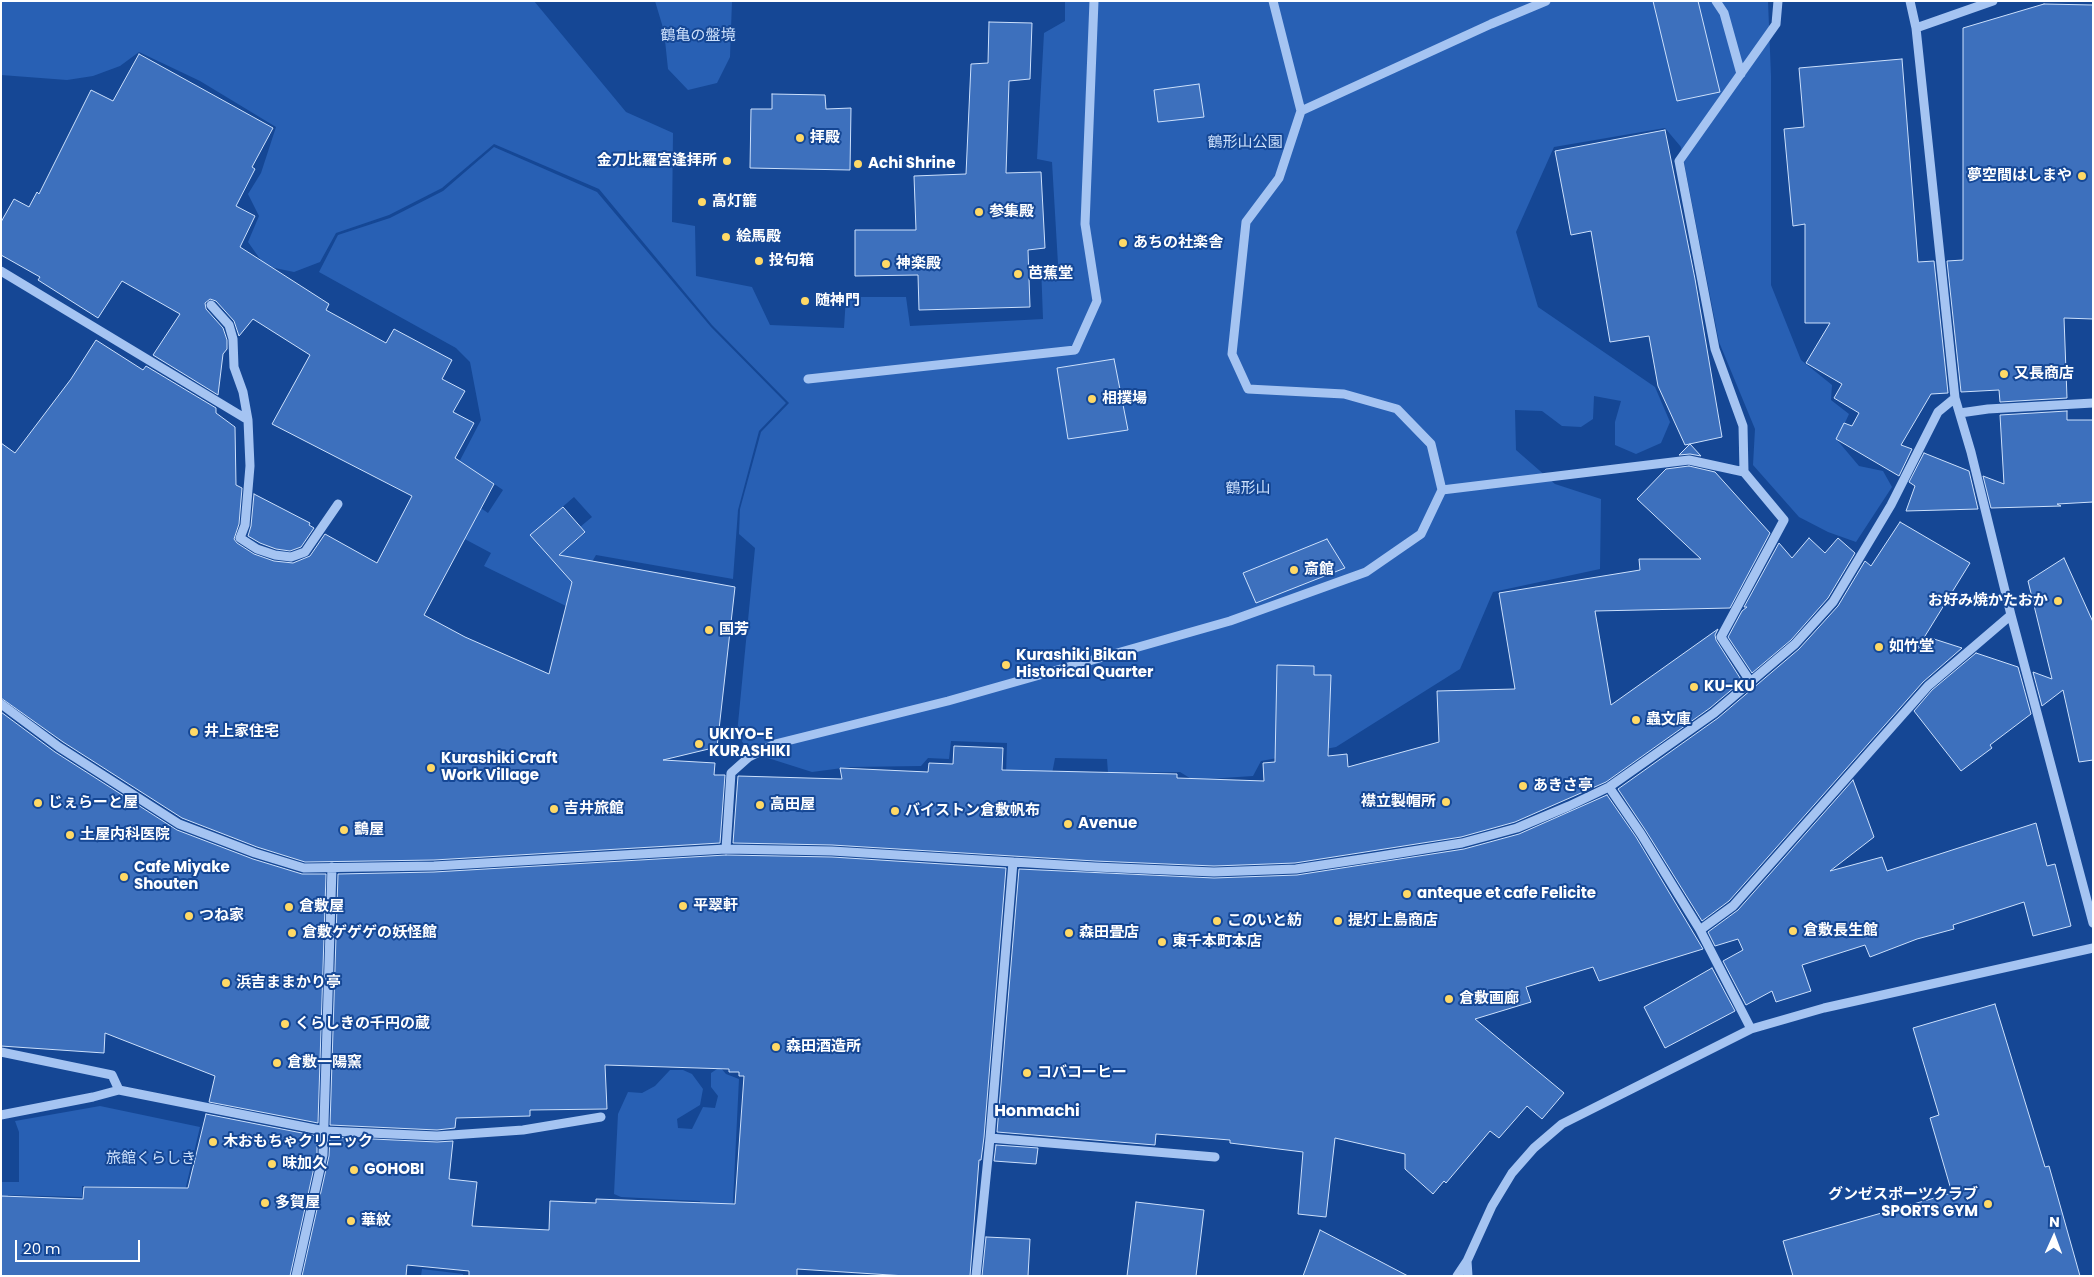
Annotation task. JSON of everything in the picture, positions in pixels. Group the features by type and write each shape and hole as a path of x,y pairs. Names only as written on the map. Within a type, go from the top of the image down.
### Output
{"street":[{"path":"808,379 1075,350 1097,301 1085,224 1094,1"},
{"path":"726,849 731,773 749,757 775,744 948,701 1230,621 1366,572 1421,534 1442,490 1431,444 1396,409 1344,394 1248,389 1232,354 1246,222 1279,178 1301,111 1273,1"},
{"path":"1301,111 1490,24 1546,1"},
{"path":"1716,1 1724,13 1741,74"},
{"path":"1744,472 1744,426 1715,348 1679,161 1776,24 1778,1"},
{"path":"1910,1 1916,28 1955,398 2093,923"},
{"path":"1916,28 1993,1"},
{"path":"1,271 248,420"},
{"path":"211,305 229,325 233,339 234,367 243,392 248,420 250,466 245,525 240,538 257,549 275,555 291,557 305,552 338,504"},
{"path":"1,704 59,747 179,824 255,853 304,868 513,862 726,849 832,851 1214,872 1296,869 1462,843 1517,828 1609,787 1714,713 1795,644 1833,602 1891,505 1938,412 1955,398"},
{"path":"1960,413 1988,408 2093,403"},
{"path":"1442,490 1689,460 1744,472 1784,520 1721,637 1750,681"},
{"path":"1700,930 1733,906 1928,686 2011,615"},
{"path":"1609,787 1641,834 1700,930 1751,1029"},
{"path":"976,1276 990,1138 1012,862"},
{"path":"296,1276 323,1155 332,867"},
{"path":"1457,1276 1467,1261 1492,1206 1512,1173 1534,1148 1562,1124 1751,1029 1824,1008 2093,948"},
{"path":"1,1052 112,1075 118,1090"},
{"path":"1,1115 93,1097 118,1090 325,1131 437,1136 523,1130 601,1117"},
{"path":"990,1138 1215,1157"},
{"path":"1467,1261 1468,1276"}],"green space":[{"name":"鶴形山","path":"1,1 534,1 626,112 673,133 672,222 695,226 696,276 752,287 770,325 844,328 846,297 906,297 910,326 1043,319 1041,265 1058,264 1052,162 1037,159 1044,33 1065,21 1065,1 1768,1 1771,76 1771,285 1801,360 1832,385 1831,400 1849,414 1837,440 1859,466 1883,471 1892,487 1856,542 1828,532 1799,517 1753,465 1755,429 1719,342 1681,147 1665,128 1554,147 1516,232 1538,307 1655,387 1670,422 1661,443 1636,454 1615,445 1615,422 1621,401 1594,396 1593,419 1581,427 1562,426 1542,411 1515,410 1516,450 1555,484 1601,499 1600,569 1493,592 1460,669 1336,747 1261,761 1253,776 1193,780 1180,772 1108,773 1107,759 1055,758 1051,779 1006,775 1007,743 951,741 949,759 928,758 921,766 850,767 812,772 749,752 737,734 755,548 739,534 740,509 761,432 789,403 712,325 599,189 494,144 442,188 389,215 336,233 320,262 294,272 265,266 248,242 259,216 248,194 261,173 276,127 200,81 139,52 120,66 93,76 67,80 1,75"},
{"name":"鶴亀の盤境","path":"655,1 732,1 730,57 717,83 688,90 668,69 664,31"},
{"path":"494,147 597,192 711,327 786,403 759,431 738,510 733,579 596,555 566,606 484,566 491,553 429,520 481,420 470,362 456,348 319,272 338,235 390,218 443,191","holes":["484,477 503,490 488,513 469,500","574,497 592,517 580,527 585,533 553,560 530,535"]},
{"path":"720,1067 726,1074 739,1079 732,1221 704,1217 700,1201 621,1197 614,1194 618,1114 628,1092 642,1093 655,1086 670,1070 683,1070 692,1074 703,1089 700,1105 677,1119 678,1128 692,1129 703,1107 715,1108 718,1096 711,1087 711,1073"},
{"name":"旅館くらしき","path":"100,1106 200,1127 176,1229 121,1187 82,1186 82,1197 8,1195 7,1201 1,1201 1,1182 19,1182 19,1132 15,1121"},
{"path":"422,1269 463,1274 463,1276 421,1276"}],"building":[{"path":"1653,1 1698,1 1720,92 1677,101"},
{"path":"2044,4 2093,5 2093,319 2064,318 2067,398 2000,402 1999,390 1961,392 1947,261 1963,260 1963,28"},
{"name":"参集殿","path":"989,22 1032,23 1030,79 1009,81 1006,173 1041,172 1045,248 1028,250 1030,307 919,310 918,275 855,276 855,230 916,230 914,176 966,174 971,64 988,63"},
{"path":"139,54 273,128 252,167 255,169 236,206 255,216 240,247 329,304 326,310 386,343 394,329 452,360 442,379 465,391 453,412 474,423 455,458 494,484 424,615 465,637 549,674 572,582 530,535 563,507 585,532 559,555 735,587 717,747 663,760 715,763 714,775 725,775 720,843 434,860 305,862 257,847 182,818 63,742 1,698 1,443 15,453 71,379 96,340 143,370 146,366 216,408 216,413 235,427 236,485 242,488 239,524 234,539 254,554 274,561 293,563 310,556 325,534 377,563 412,496 272,424 310,355 253,319 239,336 234,321 216,301 210,299 205,303 206,309 223,328 227,340 227,349 223,354 218,395 153,355 180,314 122,281 98,318 38,280 40,277 1,255 1,222 14,199 29,207 37,192 39,194 91,90 113,101"},
{"path":"1902,59 1918,262 1934,261 1948,393 1931,394 1901,445 1912,449 1899,476 1836,439 1844,423 1852,426 1859,413 1834,398 1842,384 1806,363 1830,323 1805,323 1805,224 1793,226 1784,129 1804,127 1799,68"},
{"path":"1199,84 1204,117 1158,122 1154,90"},
{"name":"拝殿","path":"772,94 825,95 826,109 851,108 850,170 750,168 751,109 772,109"},
{"path":"1665,130 1695,279 1722,437 1685,445 1658,386 1649,336 1610,342 1591,231 1571,235 1555,151"},
{"name":"相撲場","path":"1114,359 1128,430 1068,439 1057,368"},
{"path":"2067,411 2067,420 2093,420 2093,502 2057,504 2061,506 1991,508 1983,476 2004,484 2000,415"},
{"path":"1690,444 1701,456 1679,455"},
{"path":"1924,453 1969,471 1978,509 1906,511 1915,486 1909,482"},
{"path":"1689,466 1715,472 1770,533 1730,608 1595,611 1611,705 1718,629 1715,635 1716,640 1742,681 1710,708 1606,782 1515,822 1461,837 1295,863 1214,866 1095,861 832,845 733,843 738,776 842,779 840,768 928,772 929,763 953,764 954,746 1003,748 1002,770 1177,774 1177,778 1264,781 1263,763 1275,762 1277,665 1314,666 1314,675 1331,675 1328,756 1347,754 1348,767 1439,742 1437,691 1515,689 1499,593 1640,570 1639,559 1701,559 1637,499 1666,469"},
{"path":"254,494 310,523 309,525 314,528 301,547 290,551 276,549 248,536 251,526"},
{"path":"1900,522 1970,563 1917,649 1934,639 1962,648 1923,682 1729,901 1702,921 1618,789 1718,718 1799,649 1838,606 1865,561 1871,566"},
{"path":"1809,538 1825,553 1838,538 1855,553 1828,598 1791,640 1752,673 1728,637 1742,611 1747,607 1744,607 1779,543 1792,558"},
{"name":"斎館","path":"1327,539 1345,568 1256,603 1243,573"},
{"path":"2064,558 2093,622 2093,760 2079,762 2063,690 2042,706 2033,672 2052,679 2028,581"},
{"path":"1976,653 2018,667 2031,714 1990,745 1992,748 1961,771 1914,711 1932,690"},
{"path":"1,712 55,752 177,830 253,859 302,874 326,874 318,1123 209,1102 215,1076 105,1033 104,1053 1,1046"},
{"path":"1853,780 1874,837 1830,871 1882,857 1887,871 2036,823 2047,866 2055,864 2071,926 2033,936 2024,902 1953,925 1954,929 1917,939 1870,957 1865,945 1802,965 1811,991 1776,1002 1772,991 1746,1005 1723,961 1743,950 1738,939 1715,946 1708,932 1738,910"},
{"path":"1607,795 1636,837 1703,949 1599,981 1593,967 1526,987 1531,1002 1475,1019 1564,1093 1542,1119 1527,1106 1499,1138 1490,1131 1446,1183 1444,1181 1433,1194 1405,1169 1405,1154 1335,1138 1326,1217 1298,1214 1303,1152 1230,1143 1230,1140 1156,1134 1155,1145 997,1132 1019,869 1214,878 1297,875 1464,849 1519,834"},
{"path":"726,855 832,857 1006,868 984,1137 981,1160 979,1160 970,1276 906,1276 797,1269 797,1276 469,1276 469,1271 407,1265 406,1276 302,1276 329,1156 330,1137 437,1142 453,1141 449,1179 477,1182 472,1226 549,1230 550,1201 596,1203 596,1199 735,1204 744,1076 739,1076 739,1072 729,1072 729,1069 605,1065 607,1109 530,1110 530,1116 456,1118 455,1128 437,1130 330,1125 338,874 434,872"},
{"path":"1712,968 1735,1011 1665,1048 1644,1007"},
{"path":"1995,1004 2045,1167 2049,1166 2080,1276 1793,1276 1783,1241 1952,1193 1930,1118 1939,1115 1913,1028"},
{"path":"206,1114 317,1136 317,1154 290,1276 1,1276 1,1196 83,1199 84,1187 188,1188"},
{"path":"996,1145 1038,1148 1036,1164 994,1161"},
{"path":"1136,1202 1204,1210 1196,1276 1127,1276"},
{"path":"1320,1230 1408,1276 1303,1276"},
{"path":"986,1237 1030,1239 1028,1276 982,1276"}],"place":[{"name":"拝殿","path":"800,138"},
{"name":"金刀比羅宮逢拝所","path":"727,161"},
{"name":"Achi Shrine","path":"858,164"},
{"name":"夢空間はしまや","path":"2082,176"},
{"name":"高灯籠","path":"702,202"},
{"name":"参集殿","path":"979,212"},
{"name":"絵馬殿","path":"726,237"},
{"name":"あちの社楽舎","path":"1123,243"},
{"name":"投句箱","path":"759,261"},
{"name":"神楽殿","path":"886,264"},
{"name":"芭蕉堂","path":"1018,274"},
{"name":"随神門","path":"805,301"},
{"name":"又長商店","path":"2004,374"},
{"name":"相撲場","path":"1092,399"},
{"name":"斎館","path":"1294,570"},
{"name":"お好み焼かたおか","path":"2058,601"},
{"name":"国芳","path":"709,630"},
{"name":"如竹堂","path":"1879,647"},
{"name":"Kurashiki Bikan Historical Quarter","path":"1006,665"},
{"name":"KU-KU","path":"1694,687"},
{"name":"蟲文庫","path":"1636,720"},
{"name":"井上家住宅","path":"194,732"},
{"name":"UKIYO-E KURASHIKI","path":"699,744"},
{"name":"Kurashiki Craft Work Village","path":"431,768"},
{"name":"あきさ亭","path":"1523,786"},
{"name":"襟立製帽所","path":"1446,802"},
{"name":"じぇらーと屋","path":"38,803"},
{"name":"高田屋","path":"760,805"},
{"name":"吉井旅館","path":"554,809"},
{"name":"バイストン倉敷帆布","path":"895,811"},
{"name":"Avenue","path":"1068,824"},
{"name":"鷭屋","path":"344,830"},
{"name":"土屋内科医院","path":"70,835"},
{"name":"Cafe Miyake Shouten","path":"124,877"},
{"name":"anteque et cafe Felicite","path":"1407,894"},
{"name":"平翠軒","path":"683,906"},
{"name":"倉敷屋","path":"289,907"},
{"name":"つね家","path":"189,916"},
{"name":"このいと紡","path":"1217,921"},
{"name":"提灯上島商店","path":"1338,921"},
{"name":"倉敷長生館","path":"1793,931"},
{"name":"倉敷ゲゲゲの妖怪館","path":"292,933"},
{"name":"森田畳店","path":"1069,933"},
{"name":"東千本町本店","path":"1162,942"},
{"name":"浜吉ままかり亭","path":"226,983"},
{"name":"倉敷画廊","path":"1449,999"},
{"name":"くらしきの千円の蔵","path":"285,1024"},
{"name":"森田酒造所","path":"776,1047"},
{"name":"倉敷一陽窯","path":"277,1063"},
{"name":"コバコーヒー","path":"1027,1073"},
{"name":"木おもちゃクリニック","path":"213,1142"},
{"name":"味加久","path":"272,1164"},
{"name":"GOHOBI","path":"354,1170"},
{"name":"多賀屋","path":"265,1203"},
{"name":"グンゼスポーツクラブ SPORTS GYM","path":"1988,1204"},
{"name":"華紋","path":"351,1221"}],"district":[{"name":"Honmachi","path":"1037,1112"}],"park label":[{"name":"鶴形山公園","path":"1245,143"}]}
